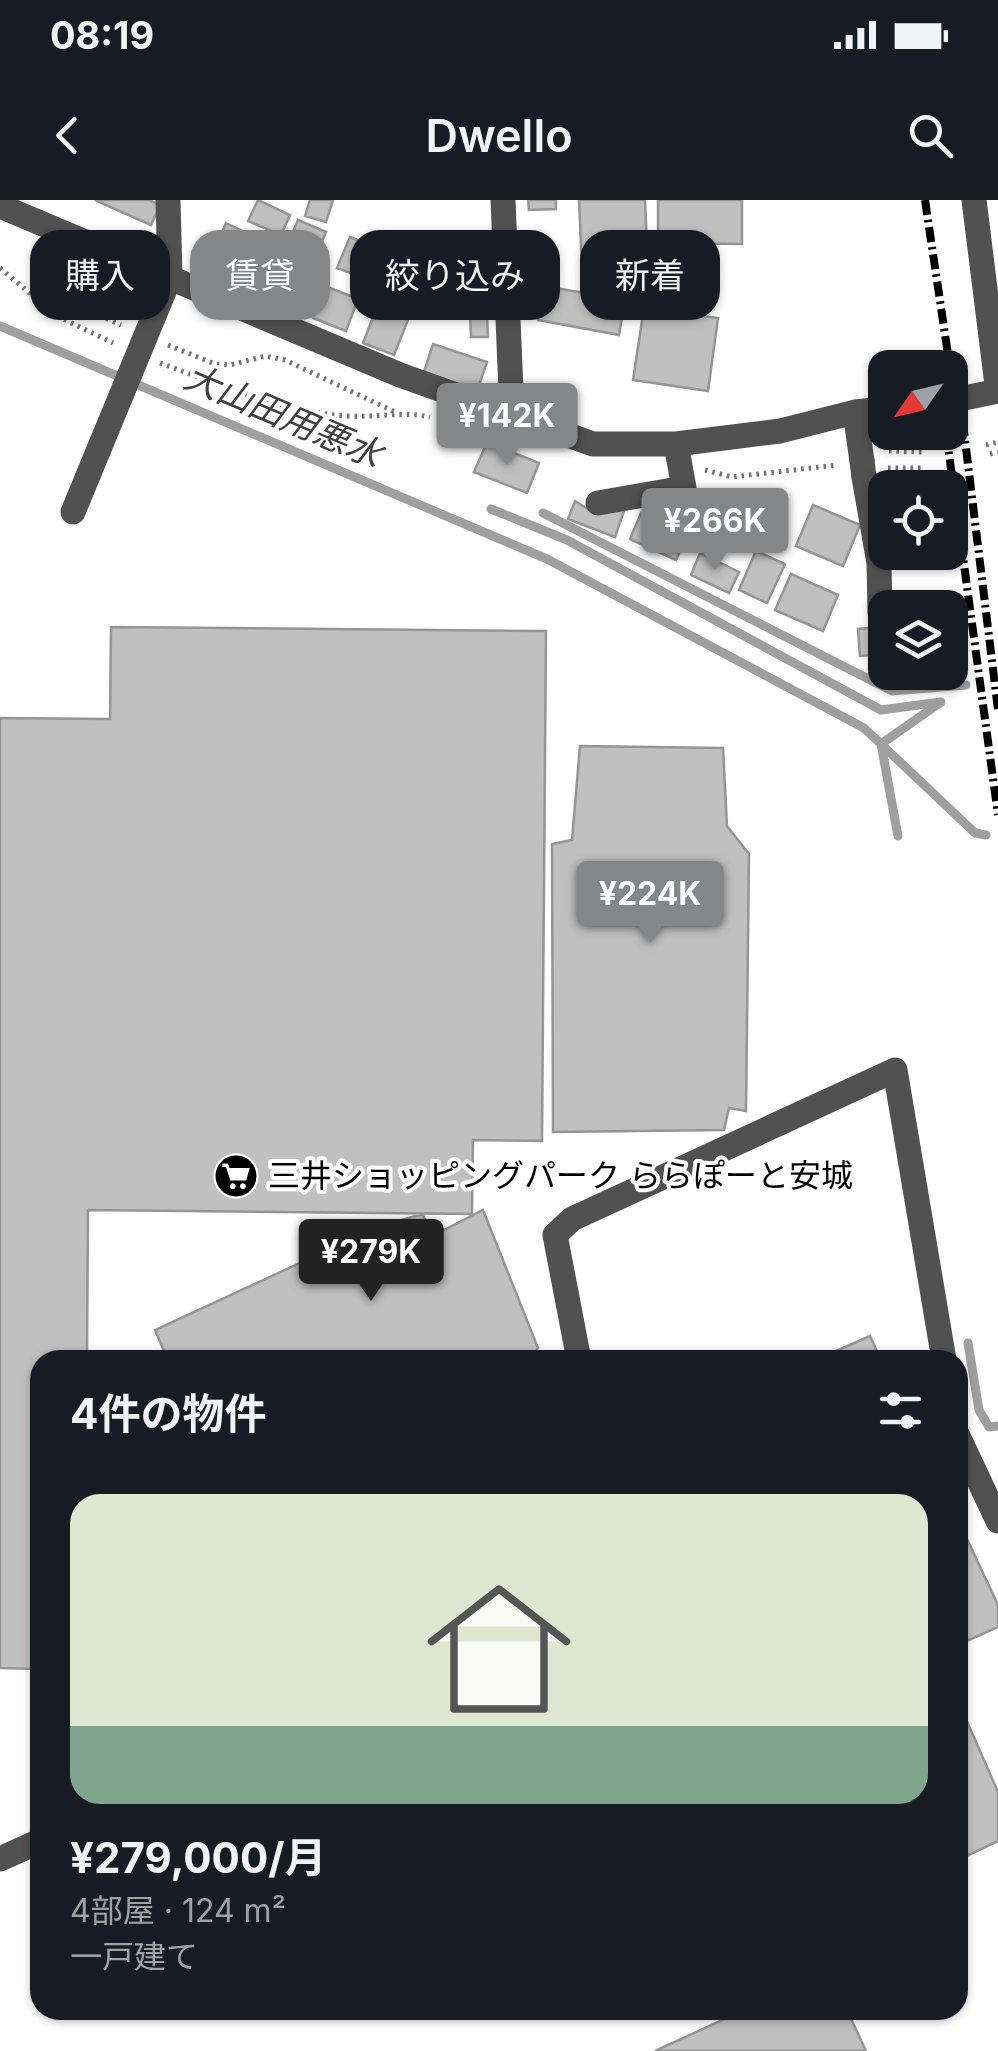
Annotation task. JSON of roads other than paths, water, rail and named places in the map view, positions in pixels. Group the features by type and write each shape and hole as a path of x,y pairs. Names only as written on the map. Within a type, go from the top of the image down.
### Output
{"street":[{"path":"168,200 169,230"},
{"path":"504,200 512,415"},
{"path":"974,200 998,376"},
{"path":"0,206 57,230"},
{"path":"170,277 400,375 593,444 676,444 780,430 868,410"},
{"path":"73,512 153,320"},
{"path":"968,397 998,391"},
{"path":"856,412 867,462 880,590"},
{"path":"598,503 684,488 676,444"},
{"path":"577,1350 555,1235 572,1218 895,1070 942,1350"},
{"path":"968,1457 998,1521"},
{"path":"0,1859 30,1846"}],"waterway":[{"name":"大山田用悪水","path":"0,326 547,559 864,728 881,744 898,836"},
{"path":"491,509 567,540 881,710 941,702 881,744 975,833 986,835"},
{"path":"543,513 868,679"},
{"path":"890,690 904,690"},
{"path":"968,1343 979,1410 989,1427 998,1426"}],"railway":[{"path":"925,200 947,350"},
{"path":"948,450 998,815"},
{"path":"966,450 998,710"}],"place":[{"name":"三井ショッピングパーク ららぽーと安城","path":"236,1176"}]}
